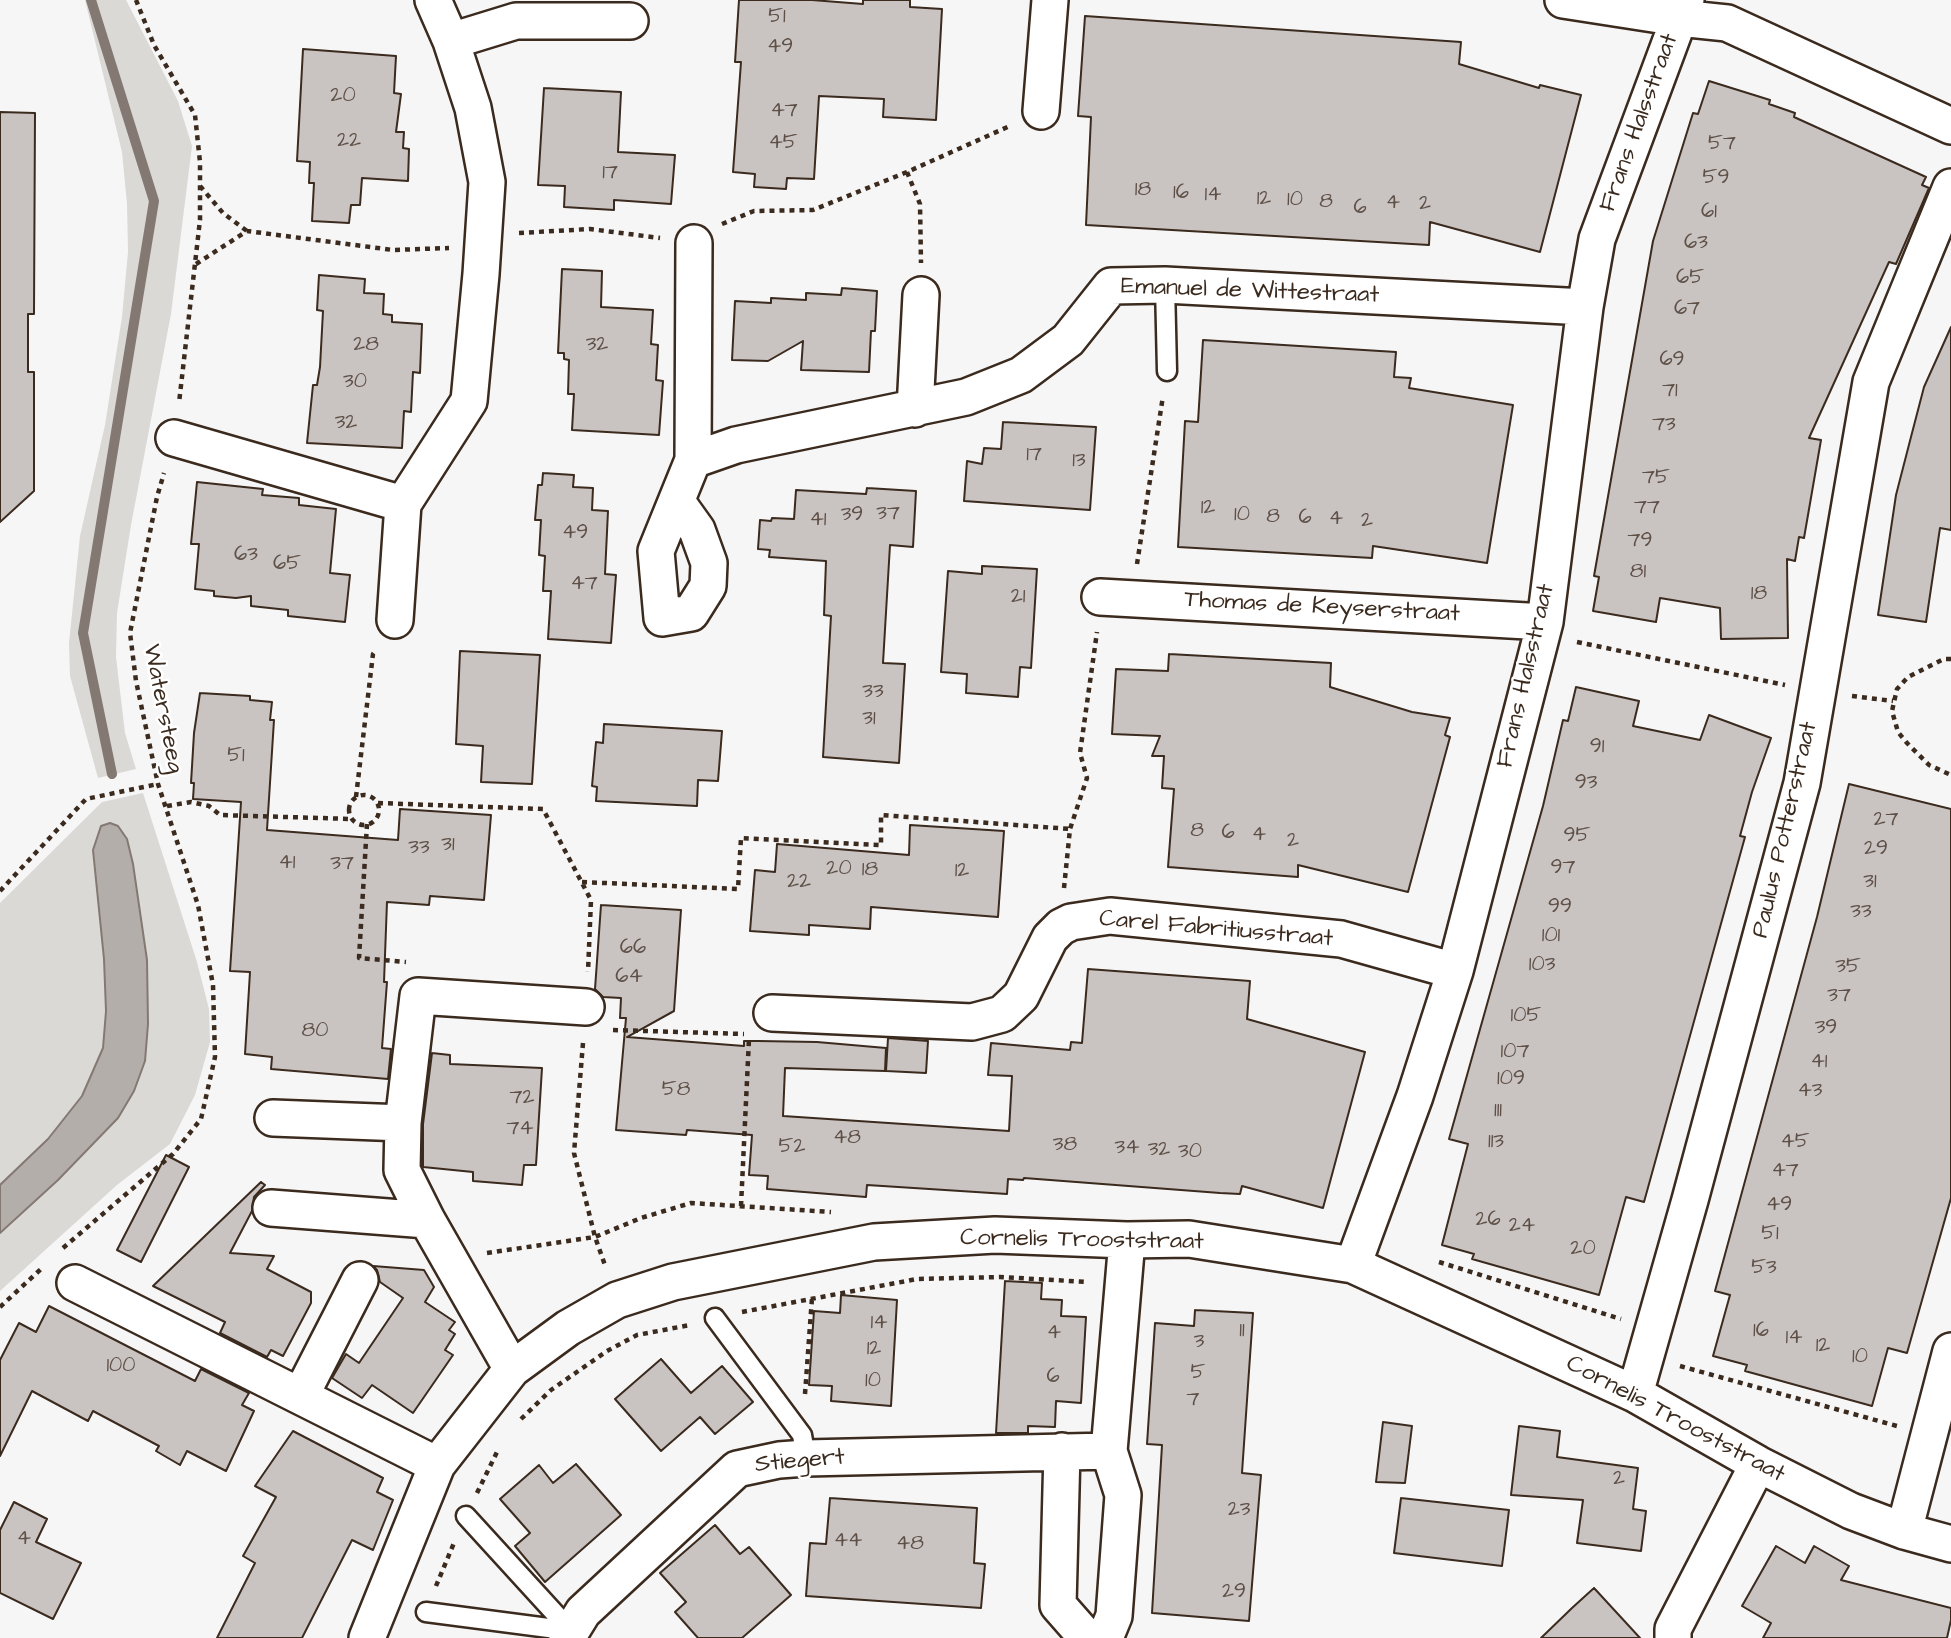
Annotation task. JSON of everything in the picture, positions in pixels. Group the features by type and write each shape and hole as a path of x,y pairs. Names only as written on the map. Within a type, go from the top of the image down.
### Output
{"street":[{"path":"395,620 403,504 469,401 487,182 473,108 451,41 433,0"},
{"path":"1041,111 1050,0"},
{"path":"1563,0 1683,9 1727,23 1951,126"},
{"name":"Frans Halsstraat","path":"1353,1265 1415,1096 1455,971 1543,628 1585,307 1597,239 1683,9"},
{"path":"451,41 516,20 630,21"},
{"name":"Paulus Potterstraat","path":"1635,1394 1802,783 1871,382 1951,187"},
{"path":"677,502 693,460 694,243"},
{"name":"Emanuel de Wittestraat","path":"693,460 736,445 965,397 1021,375 1068,340 1111,286 1164,285 1585,307"},
{"path":"915,409 921,295"},
{"path":"174,438 403,504"},
{"name":"Thomas de Keyserstraat","path":"1116,597 1543,628"},
{"name":"Carel Fabritiusstraat","path":"1061,927 1071,922 1110,916 1341,939 1455,971"},
{"path":"760,1023 972,1021 1002,1014 1021,996 1050,938 1061,927"},
{"path":"512,1369 402,1170 403,1123 418,996 599,1018"},
{"path":"273,1118 403,1123"},
{"path":"271,1208 428,1220"},
{"name":"Cornelis Trooststraat","path":"367,1638 438,1465 512,1369 568,1328 617,1300 673,1282 874,1242 995,1235 1127,1240 1189,1239 1353,1265 1635,1394 1758,1464 1851,1511 1904,1531 1951,1544"},
{"path":"1105,1638 1114,1616 1123,1495 1109,1451 1127,1240"},
{"path":"60,1266 438,1465"},
{"path":"301,1395 360,1280"},
{"path":"1904,1531 1951,1351"},
{"name":"Stiegert","path":"569,1634 583,1612 737,1469 779,1460 804,1446 1109,1451"},
{"path":"1062,1451 1058,1605 1087,1638"},
{"path":"1673,1638 1673,1629 1758,1464"}],"lane":[{"path":"1164,285 1167,371"},
{"path":"715,1318 804,1446"},
{"path":"466,1516 569,1634"},
{"path":"426,1612 569,1634"}],"path":[{"name":"Watersteeg","path":"0,1307 60,1266 173,1154 201,1119 215,1058 213,985 198,905 158,784 136,681 130,633 157,497 174,438 200,220 200,162 195,114 154,45 136,0"},
{"path":"200,186 223,213 247,231 402,250 445,249 507,234 590,229 694,243 724,223 754,211 813,210 907,172 1041,111"},
{"path":"907,172 920,204 921,295"},
{"path":"195,264 247,231"},
{"path":"1061,927 1070,829 1087,778 1080,752 1096,649 1116,597 1167,371"},
{"path":"356,797 370,796 377,803 379,813 374,821 360,825 352,819 349,810 356,797 373,654 394,628 395,620"},
{"path":"1543,628 1818,692"},
{"path":"1951,659 1944,659 1908,677 1896,689 1892,711 1893,721 1907,743 1929,765 1951,775"},
{"path":"0,891 86,799 158,784"},
{"path":"167,806 191,802 209,806 220,816 352,819"},
{"path":"582,883 738,889 741,838 881,845 881,815 1070,829"},
{"path":"368,824 359,958 420,963 418,996"},
{"path":"599,1018 760,1023 741,1206"},
{"path":"450,1258 595,1237 641,1218 691,1203 834,1212"},
{"path":"1428,1259 1648,1342 1928,1435"},
{"path":"514,1426 551,1390 607,1350 637,1335 812,1297 917,1279 1000,1277 1123,1284"},
{"path":"804,1446 812,1297"},
{"path":"426,1612 466,1516 499,1447"}],"shaded area":[{"path":"85,0 126,0 178,101 192,146 171,314 117,613 116,657 125,733 136,769 98,778 70,676 69,643 80,536 105,425 122,317 128,252 122,152"},
{"path":"143,793 197,962 209,1009 210,1042 195,1095 170,1144 117,1185 0,1291 0,1233 58,1180 118,1118 145,1061 148,1024 147,960 133,864 93,850 104,959 106,1011 103,1048 82,1096 48,1139 0,1185 0,903 102,802"},
{"path":"110,823 118,826 127,839 133,864 147,960 148,1024 145,1061 134,1091 118,1118 58,1180 0,1233 0,1185 48,1139 82,1096 103,1048 106,1011 104,959 93,850 101,826"}],"building":[{"path":"739,0 812,0 863,4 863,0 910,0 910,7 942,9 936,120 883,117 884,99 819,96 814,179 787,178 786,189 754,187 755,174 733,172 741,62 735,62"},
{"path":"1085,16 1461,42 1459,64 1539,88 1540,85 1581,95 1540,252 1430,222 1429,245 1086,225 1091,117 1078,116"},
{"path":"303,49 396,56 394,93 401,94 396,132 404,132 403,148 409,149 408,181 362,178 360,205 351,205 349,223 312,221 314,183 309,183 310,162 297,161"},
{"path":"1709,81 1770,100 1769,104 1795,113 1794,117 1926,177 1922,185 1929,188 1896,264 1889,262 1809,438 1821,440 1804,538 1799,537 1795,561 1787,559 1788,638 1721,639 1720,608 1660,598 1656,622 1593,611 1599,577 1594,576 1653,241 1693,113 1698,114"},
{"path":"544,88 621,92 618,152 675,155 671,204 614,200 614,210 564,207 565,186 538,185"},
{"path":"0,112 35,113 34,314 28,314 28,372 34,372 34,491 0,522"},
{"path":"562,269 602,271 601,307 653,310 651,344 658,345 656,380 663,381 659,435 572,430 574,394 568,394 569,360 564,359 564,353 558,353"},
{"path":"319,275 365,279 364,293 384,294 383,314 392,315 392,322 422,324 420,373 413,372 411,412 404,411 402,448 307,443 313,385 317,385 320,367 323,311 317,310"},
{"path":"842,288 877,291 869,372 801,370 803,341 768,361 732,360 735,301 771,303 771,298 806,300 806,293 841,295"},
{"path":"1951,327 1951,530 1940,528 1926,622 1878,615 1896,495 1924,387"},
{"path":"1203,340 1396,352 1394,377 1411,378 1409,388 1513,405 1487,563 1373,546 1372,558 1178,547 1185,421 1198,422"},
{"path":"1003,422 1096,427 1090,510 964,501 967,461 982,464 984,448 1001,449"},
{"path":"543,473 574,475 573,487 593,488 592,510 608,511 605,574 616,575 611,643 548,639 551,591 543,591 545,556 539,555 541,520 535,520 538,485 542,485"},
{"path":"197,482 263,489 262,495 299,498 299,505 336,509 330,573 350,575 345,622 288,616 288,610 251,606 251,596 214,596 214,591 195,589 199,544 191,544"},
{"path":"867,488 916,491 913,547 890,545 883,663 905,664 899,763 823,757 831,616 824,615 826,561 769,557 770,550 758,549 760,520 794,519 796,490 866,494"},
{"path":"982,566 1037,569 1031,668 1020,667 1018,697 966,693 967,674 941,672 948,571 982,574"},
{"path":"460,651 540,655 532,784 481,782 483,746 456,744"},
{"path":"1169,654 1331,663 1330,687 1412,712 1450,718 1445,735 1450,737 1408,892 1298,865 1298,877 1168,867 1174,789 1162,788 1164,756 1152,756 1160,736 1112,734 1116,669 1168,671"},
{"path":"1576,687 1639,701 1633,726 1700,740 1709,715 1771,738 1752,792 1740,836 1745,837 1644,1202 1626,1197 1599,1295 1472,1259 1474,1254 1442,1245 1468,1144 1449,1139 1543,806 1563,720 1568,721"},
{"path":"200,693 250,696 250,700 272,702 270,720 274,720 267,830 398,840 400,809 491,815 484,900 430,896 429,905 387,902 384,982 387,982 382,1048 391,1049 388,1079 271,1069 272,1057 245,1054 250,972 230,971 241,802 193,799 194,783 191,783 194,733"},
{"path":"604,724 722,731 718,781 698,780 697,806 596,801 597,787 592,786 596,742 603,743"},
{"path":"1849,784 1951,809 1951,1198 1907,1353 1888,1348 1872,1406 1745,1371 1747,1365 1713,1356 1730,1295 1715,1291 1817,917"},
{"path":"910,825 1004,831 998,917 871,907 870,929 809,925 809,935 750,931 755,870 775,872 777,844 909,855"},
{"path":"601,905 681,910 674,1011 627,1037 744,1046 744,1041 758,1041 817,1042 886,1048 885,1071 785,1068 783,1116 1009,1131 1012,1076 988,1075 991,1043 1070,1050 1071,1042 1082,1043 1088,969 1250,981 1247,1019 1365,1052 1323,1208 1242,1186 1240,1194 1024,1178 1008,1179 1007,1194 867,1185 866,1197 767,1189 768,1176 749,1175 752,1135 687,1130 686,1135 616,1130 626,1018 620,1018 621,998 603,997 595,989"},
{"path":"888,1038 928,1041 926,1073 886,1071"},
{"path":"432,1053 450,1055 450,1064 542,1068 536,1165 524,1165 522,1185 473,1181 473,1172 423,1167 423,1124"},
{"path":"166,1155 189,1167 141,1262 117,1250"},
{"path":"261,1182 265,1185 254,1197 252,1211 230,1253 274,1256 267,1269 311,1292 311,1303 283,1356 271,1350 267,1357 220,1333 225,1322 153,1286"},
{"path":"373,1266 424,1270 434,1287 425,1302 455,1322 449,1330 455,1334 445,1350 453,1355 413,1413 372,1385 362,1398 332,1378 346,1354 359,1363 403,1298 380,1282"},
{"path":"1005,1281 1042,1283 1041,1299 1062,1300 1061,1316 1086,1317 1081,1403 1056,1401 1055,1427 1028,1426 1028,1433 996,1433"},
{"path":"841,1295 897,1300 891,1406 831,1401 832,1386 809,1385 814,1311 840,1313"},
{"path":"49,1306 195,1381 201,1369 249,1393 242,1405 254,1411 226,1471 187,1451 180,1465 156,1451 159,1446 93,1411 88,1421 32,1391 0,1456 0,1360 19,1323 36,1332"},
{"path":"1195,1310 1253,1313 1242,1473 1261,1475 1249,1621 1152,1613 1162,1445 1147,1444 1155,1323 1194,1326"},
{"path":"661,1359 691,1393 722,1366 753,1402 715,1434 700,1417 661,1451 615,1399"},
{"path":"1383,1422 1412,1426 1405,1483 1376,1482"},
{"path":"1519,1426 1560,1431 1557,1457 1638,1468 1633,1509 1646,1511 1641,1551 1577,1543 1583,1500 1511,1495"},
{"path":"293,1431 383,1478 377,1492 393,1500 373,1550 352,1540 302,1638 217,1638 255,1563 243,1556 276,1497 255,1486"},
{"path":"576,1464 621,1515 545,1582 515,1546 530,1533 500,1499 539,1465 553,1483"},
{"path":"830,1498 977,1508 974,1563 985,1564 981,1608 806,1596 810,1543 826,1544"},
{"path":"1401,1498 1509,1510 1502,1566 1394,1553"},
{"path":"14,1502 47,1519 36,1542 81,1563 53,1619 0,1593 0,1530"},
{"path":"715,1525 740,1554 749,1547 791,1595 742,1638 698,1638 675,1612 686,1602 660,1573"},
{"path":"1776,1546 1805,1563 1814,1546 1849,1566 1841,1580 1951,1608 1947,1638 1763,1638 1771,1623 1742,1606"},
{"path":"1594,1588 1640,1638 1541,1638 1572,1608"}],"waterway":[{"path":"91,0 154,201 83,633 112,774"}]}
